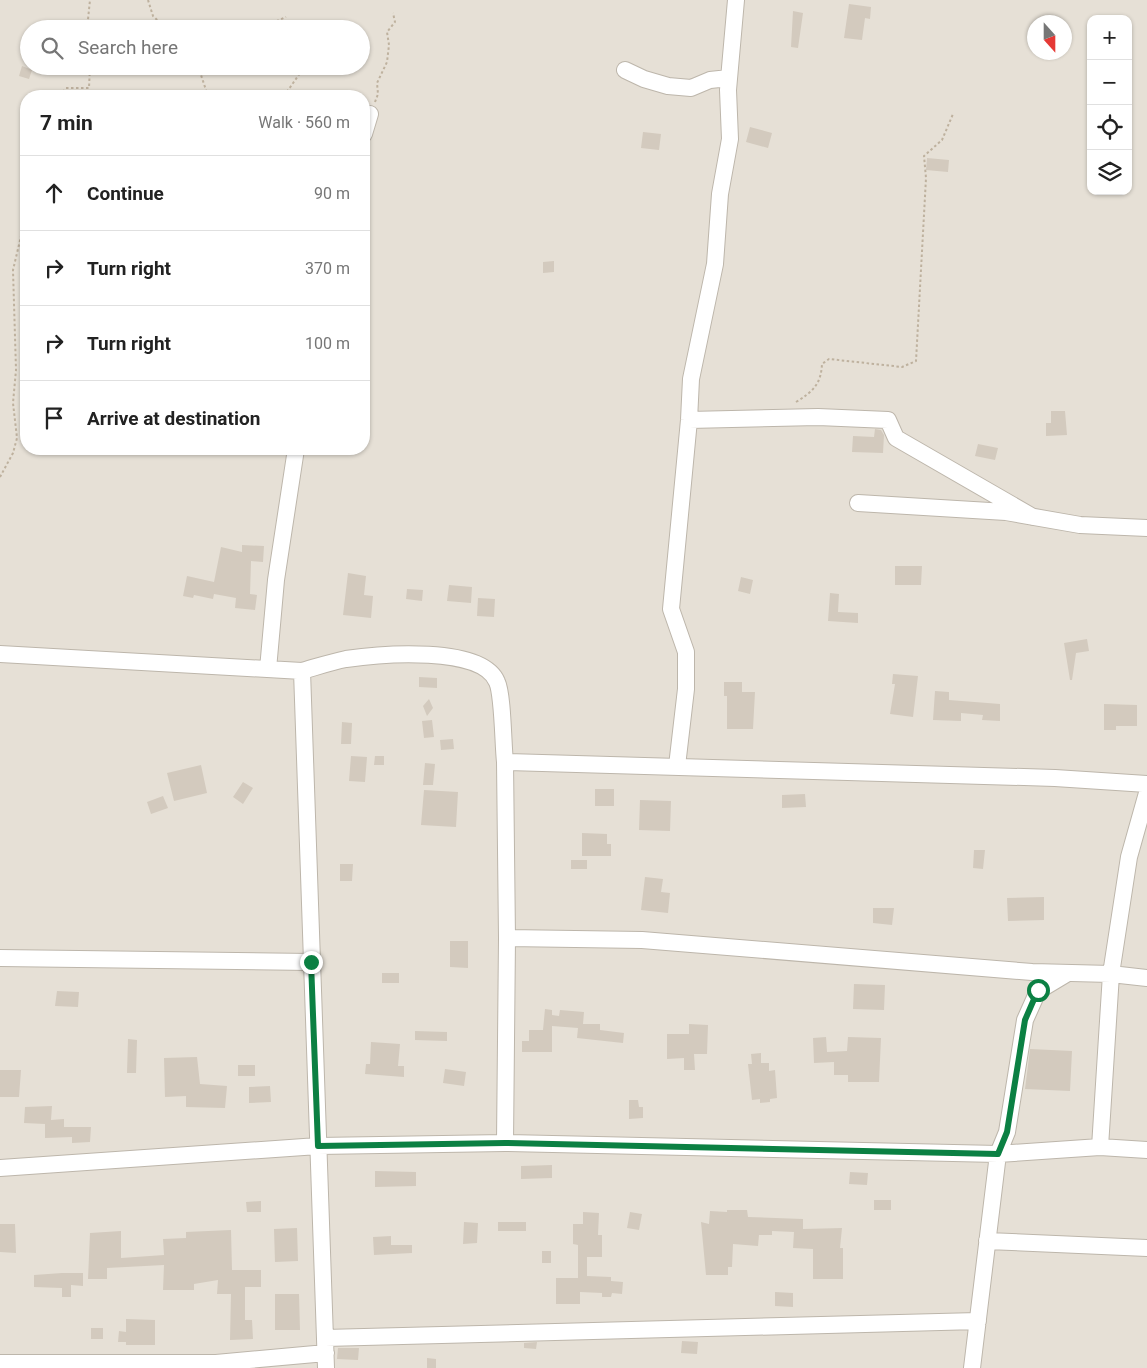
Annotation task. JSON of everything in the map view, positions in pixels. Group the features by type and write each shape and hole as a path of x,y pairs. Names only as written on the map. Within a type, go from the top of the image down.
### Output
{"street":[{"path":"677,766 686,689 686,652 671,609 689,420 691,379 715,264 720,194 730,139 729,78 736,0"},
{"path":"625,70 644,79 668,86 691,88 710,80 729,78"},
{"path":"689,420 818,417 888,420 896,438 1033,517"},
{"path":"268,669 276,580 295,455"},
{"path":"858,503 1006,512 1080,525 1147,528"},
{"path":"0,654 302,671 345,659 396,654 450,657 480,665 492,672 498,684 505,762 508,938 505,1143"},
{"path":"302,671 326,1353"},
{"path":"505,762 1055,778 1147,784"},
{"path":"1100,1147 1111,974 1128,857 1147,793"},
{"path":"508,938 642,940 1147,978"},
{"path":"0,958 311,962"},
{"path":"972,1368 998,1154 1007,1132 1025,1020 1038,990 1068,973"},
{"path":"0,1168 318,1146 505,1143 998,1154 1100,1147 1147,1150"},
{"path":"987,1242 1147,1248"},
{"path":"0,1363 216,1364 326,1353 978,1321"}],"path":[{"path":"88,20 90,0"},
{"path":"148,0 153,16 157,20"},
{"path":"370,114 378,94 377,82 386,62 389,45 387,32 395,22 394,12"},
{"path":"279,20 286,17"},
{"path":"64,90 66,88 89,88 90,75"},
{"path":"201,75 206,90"},
{"path":"288,90 299,75"},
{"path":"792,405 813,391 821,379 822,364 829,359 902,367 916,361 926,178 924,156 942,140 953,114"},
{"path":"0,477 13,453 17,438 13,403 16,370 13,270 20,239"}],"shaded area":[{"path":"0,0 1147,0 1147,1368 0,1368"}],"building":[{"path":"849,4 871,7 870,19 865,18 862,40 844,38"},
{"path":"793,11 803,13 798,48 791,47"},
{"path":"20,73 20,75 30,75 29,79 19,76"},
{"path":"750,127 772,133 768,148 746,142"},
{"path":"643,132 661,134 659,150 641,148"},
{"path":"927,158 949,160 948,172 926,170"},
{"path":"554,261 554,272 543,273 543,262"},
{"path":"1051,411 1065,411 1067,435 1046,436 1046,423 1051,423"},
{"path":"875,429 881,430 884,435 883,453 852,452 853,436 874,437"},
{"path":"978,444 998,448 995,460 975,456"},
{"path":"242,545 264,546 263,562 251,561 250,594 257,595 255,610 235,608 236,598 214,594 213,599 194,595 193,598 183,596 187,576 214,582 221,547 242,552"},
{"path":"895,566 922,566 921,585 895,585"},
{"path":"348,573 366,576 364,595 373,596 371,618 343,615"},
{"path":"741,577 753,580 750,594 738,591"},
{"path":"449,585 472,587 471,603 447,601"},
{"path":"407,589 423,590 422,601 406,599"},
{"path":"830,593 839,594 838,612 858,613 858,623 828,621"},
{"path":"478,598 495,599 494,617 477,616"},
{"path":"1087,639 1089,651 1076,653 1072,680 1070,680 1064,643"},
{"path":"893,674 918,676 913,717 890,714 895,684 892,684"},
{"path":"419,677 437,678 437,688 419,687"},
{"path":"724,682 742,682 742,692 755,692 753,729 727,729 727,696 724,696"},
{"path":"935,691 949,692 949,700 1000,704 1000,721 982,720 983,715 961,713 961,721 933,720"},
{"path":"429,699 433,708 427,716 423,706"},
{"path":"1104,704 1137,705 1137,726 1116,726 1116,730 1104,730"},
{"path":"432,720 434,737 424,738 422,721"},
{"path":"342,722 352,723 351,744 341,744"},
{"path":"453,739 454,749 441,750 440,740"},
{"path":"351,756 367,757 365,782 349,781"},
{"path":"375,756 384,756 384,765 374,765"},
{"path":"425,763 435,764 433,785 423,785"},
{"path":"201,765 207,793 174,801 167,773"},
{"path":"243,782 253,788 243,804 233,797"},
{"path":"595,789 614,789 614,806 595,806"},
{"path":"424,790 458,792 456,827 421,825"},
{"path":"805,794 806,807 782,808 782,795"},
{"path":"163,796 168,808 151,814 147,802"},
{"path":"640,800 671,801 670,831 639,830"},
{"path":"582,833 607,834 607,844 611,844 611,856 582,856"},
{"path":"974,850 985,850 983,869 973,868"},
{"path":"571,860 587,860 587,869 571,869"},
{"path":"340,864 353,864 352,881 340,881"},
{"path":"645,877 663,879 661,892 670,893 668,913 641,910"},
{"path":"1044,897 1044,920 1008,921 1007,898"},
{"path":"873,908 894,908 892,925 873,923"},
{"path":"450,941 468,941 468,968 450,967"},
{"path":"382,973 399,973 399,983 382,983"},
{"path":"854,984 885,985 884,1010 853,1009"},
{"path":"57,991 79,992 78,1007 55,1006"},
{"path":"545,1009 552,1010 552,1015 559,1016 560,1010 584,1012 583,1024 600,1024 600,1030 624,1033 623,1043 577,1038 578,1028 552,1026 552,1052 522,1052 522,1041 529,1041 529,1030 543,1030"},
{"path":"689,1024 708,1025 707,1054 694,1054 695,1070 684,1070 684,1058 667,1059 667,1034 689,1034"},
{"path":"415,1031 447,1032 447,1041 415,1040"},
{"path":"826,1037 827,1052 847,1051 848,1037 881,1038 879,1082 848,1082 848,1075 834,1075 834,1062 814,1063 813,1038"},
{"path":"128,1039 137,1040 136,1073 127,1073"},
{"path":"371,1042 400,1044 398,1066 404,1066 404,1077 365,1074 366,1064 370,1064"},
{"path":"1030,1049 1072,1051 1070,1091 1025,1089"},
{"path":"761,1053 761,1063 769,1063 769,1071 775,1070 777,1098 770,1099 770,1102 760,1103 760,1099 752,1100 748,1064 752,1064 751,1054"},
{"path":"197,1057 200,1084 227,1086 225,1108 186,1107 186,1096 165,1097 164,1058"},
{"path":"238,1065 255,1065 255,1076 238,1076"},
{"path":"445,1069 466,1072 464,1086 443,1083"},
{"path":"0,1070 21,1070 19,1097 0,1097"},
{"path":"270,1086 271,1102 249,1103 249,1087"},
{"path":"629,1100 638,1100 639,1107 643,1107 643,1118 629,1119"},
{"path":"52,1106 51,1120 64,1119 64,1127 91,1127 90,1142 72,1143 72,1137 45,1138 45,1124 24,1123 25,1107"},
{"path":"552,1165 552,1178 521,1179 521,1166"},
{"path":"375,1171 416,1172 416,1186 375,1187"},
{"path":"850,1172 868,1173 867,1185 849,1184"},
{"path":"874,1200 891,1200 891,1210 874,1210"},
{"path":"261,1201 261,1212 247,1212 246,1202"},
{"path":"727,1210 747,1210 748,1217 803,1219 803,1229 842,1228 840,1248 843,1248 843,1279 813,1279 813,1249 793,1248 794,1232 772,1231 772,1235 759,1235 758,1246 733,1244 732,1267 728,1267 728,1275 706,1275 701,1222 709,1224 710,1211 727,1212"},
{"path":"583,1212 599,1213 598,1235 602,1235 602,1257 587,1257 587,1276 611,1277 611,1281 623,1282 622,1294 612,1293 611,1297 602,1297 602,1293 580,1292 580,1304 556,1304 556,1278 578,1278 578,1245 573,1244 573,1224 583,1224"},
{"path":"630,1212 642,1214 639,1230 627,1228"},
{"path":"464,1222 478,1223 477,1243 463,1244"},
{"path":"498,1222 526,1222 526,1231 498,1231"},
{"path":"0,1224 15,1224 16,1253 0,1252"},
{"path":"297,1228 298,1261 275,1262 274,1229"},
{"path":"231,1230 232,1270 261,1270 261,1287 245,1287 245,1320 252,1320 253,1339 230,1340 231,1294 217,1294 218,1280 194,1284 194,1290 163,1290 164,1265 107,1268 107,1279 88,1279 90,1233 121,1231 121,1258 164,1255 163,1239 186,1238 186,1232"},
{"path":"391,1236 391,1245 412,1245 412,1253 374,1255 373,1237"},
{"path":"542,1251 551,1251 551,1263 542,1263"},
{"path":"83,1273 83,1286 71,1285 71,1297 62,1297 62,1288 34,1287 34,1275"},
{"path":"775,1292 793,1293 793,1307 775,1306"},
{"path":"275,1294 299,1294 300,1330 275,1330"},
{"path":"126,1319 155,1320 155,1345 126,1345 126,1342 118,1342 119,1331 126,1332"},
{"path":"91,1328 103,1328 103,1339 91,1339"},
{"path":"682,1341 698,1342 697,1354 681,1353"},
{"path":"537,1342 536,1349 524,1348 524,1343"},
{"path":"338,1348 359,1348 358,1360 337,1359"},
{"path":"427,1358 436,1359 436,1368 427,1368"}],"route":[{"path":"311,962 318,1146 505,1143 998,1154 1007,1132 1025,1020 1038,990"}]}
